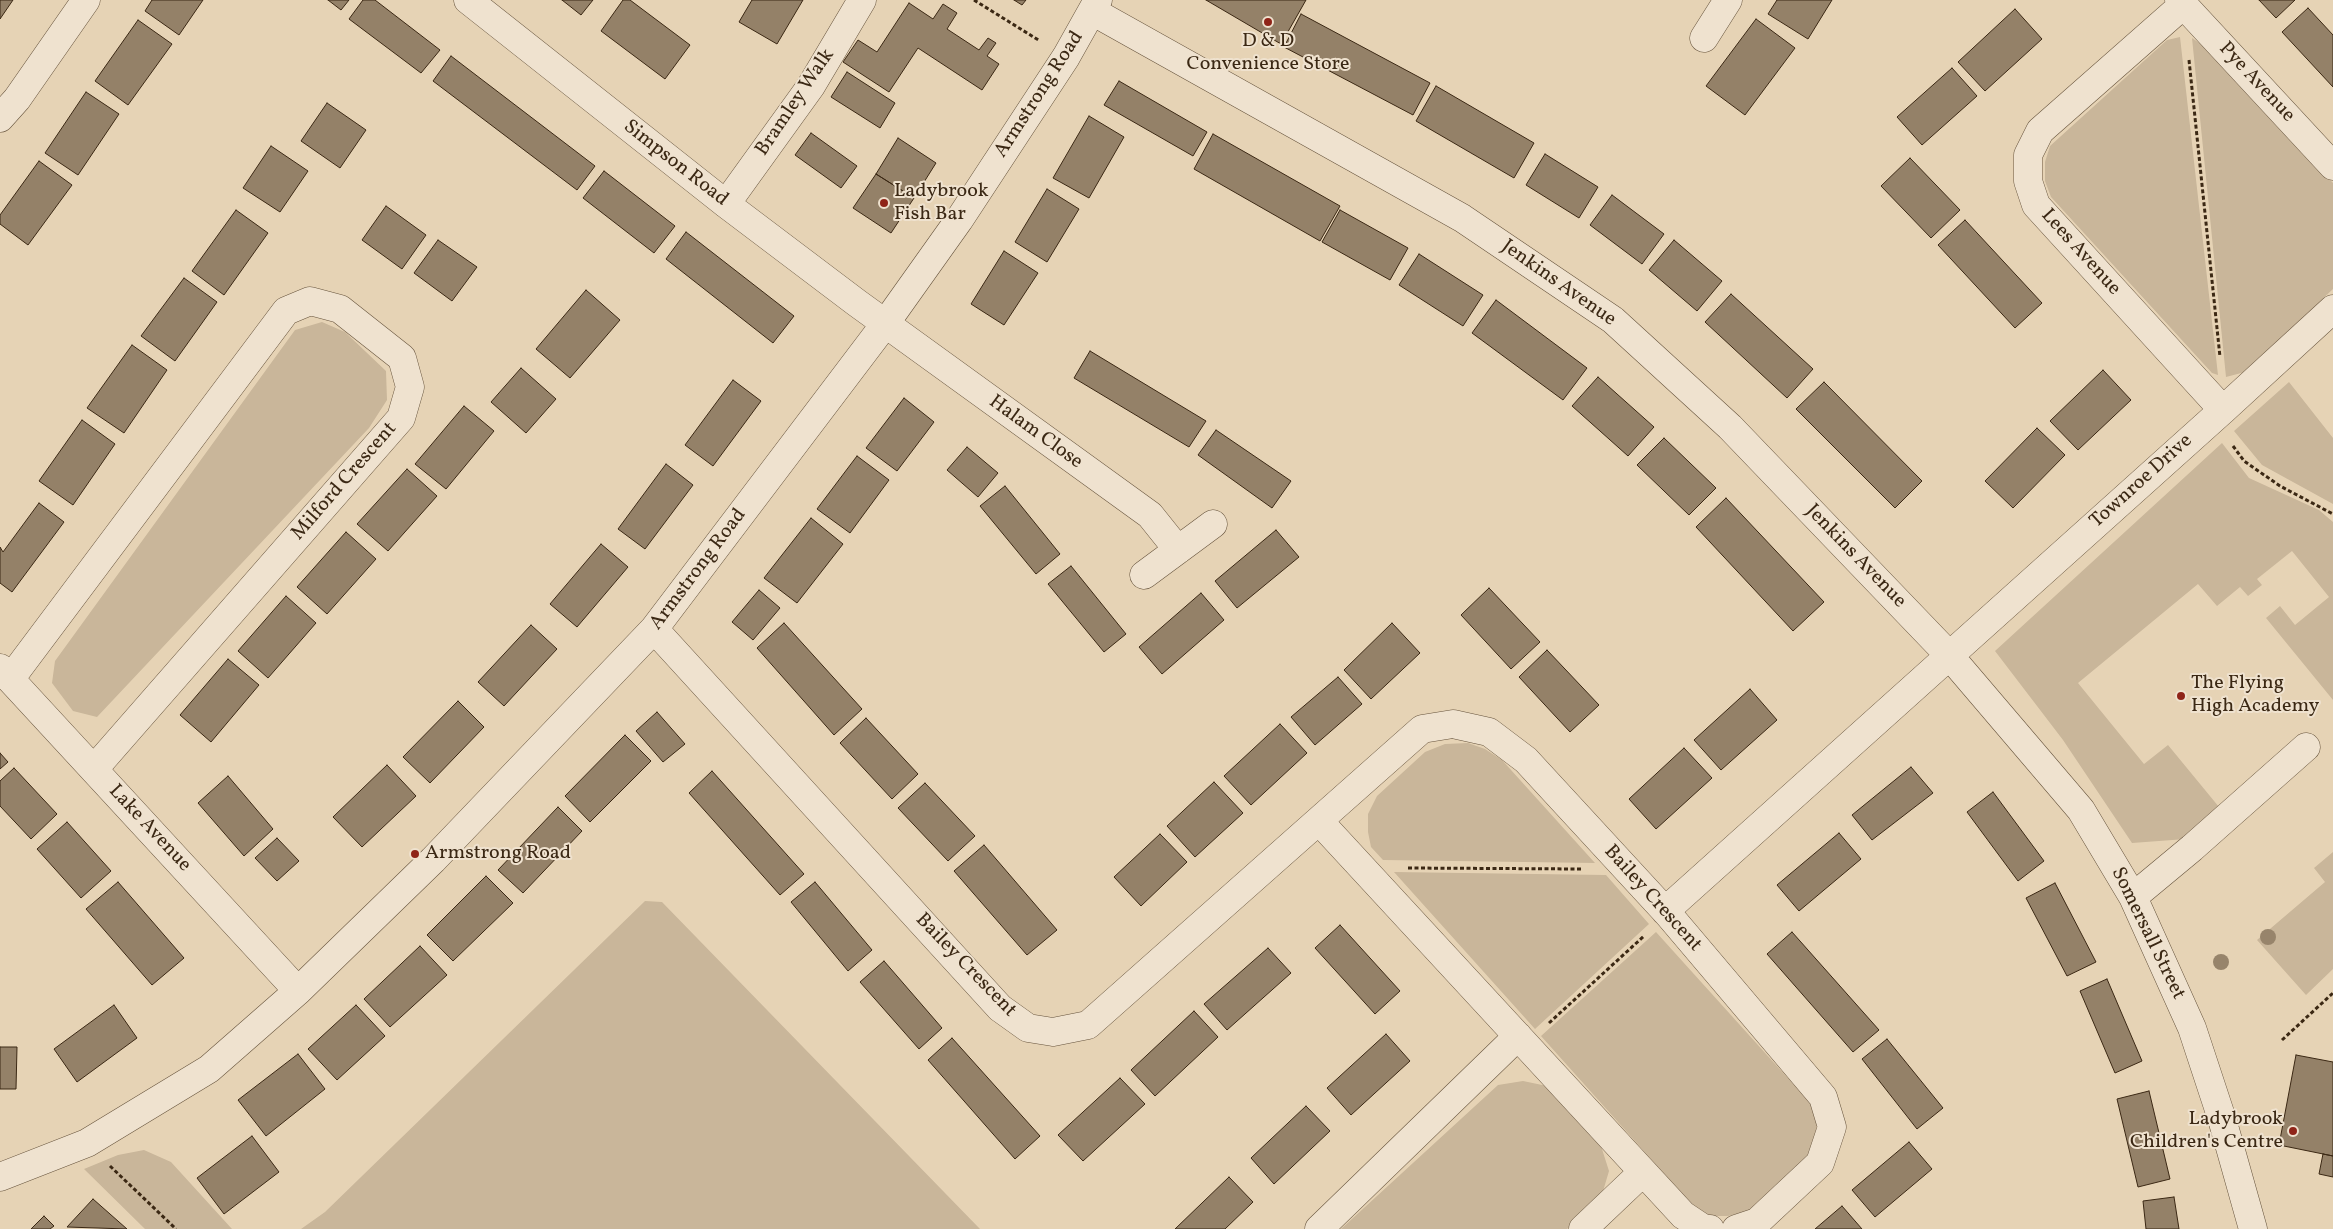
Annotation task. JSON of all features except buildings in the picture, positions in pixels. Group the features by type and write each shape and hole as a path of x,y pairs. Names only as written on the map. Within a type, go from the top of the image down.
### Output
{"street":[{"path":"0,118 17,99 86,0"},
{"name":"Simpson Road","path":"468,0 726,204 885,324"},
{"name":"Bramley Walk","path":"726,204 811,86 862,0"},
{"path":"1704,38 1728,0"},
{"name":"Pye Avenue","path":"2181,2 2333,166"},
{"name":"Lees Avenue","path":"2181,2 2040,131 2028,155 2028,181 2036,205 2218,414"},
{"name":"Armstrong Road","path":"0,1178 87,1144 209,1070 298,991 433,860 654,629 885,324 959,220 1066,57 1095,6"},
{"name":"Jenkins Avenue","path":"1095,6 1462,218 1613,320 1730,427 1948,654"},
{"name":"Milford Crescent","path":"6,673 286,311 310,301 340,309 402,358 410,387 401,418 94,769"},
{"name":"Townroe Drive","path":"1666,912 1948,654 2333,309"},
{"name":"Halam Close","path":"885,324 1150,515 1178,550"},
{"path":"1144,574 1213,524"},
{"name":"Bailey Crescent","path":"654,629 1000,1008 1028,1028 1053,1032 1088,1025 1422,730 1453,724 1489,732 1526,760 1666,912 1823,1097 1832,1127 1820,1163 1757,1222 1736,1229"},
{"name":"Somersall Street","path":"1948,654 2081,810 2133,897 2192,1028 2222,1119 2253,1229"},
{"name":"Lake Avenue","path":"6,673 298,991"},
{"path":"2133,897 2192,848 2306,747"},
{"path":"1319,821 1683,1215 1704,1228 1710,1229"},
{"path":"1319,1229 1522,1040"},
{"path":"1583,1229 1643,1172"}],"path":[{"path":"974,0 1066,57"},
{"path":"2181,2 2221,363 2218,414 2244,461 2280,486 2333,514"},
{"path":"1362,868 1627,870"},
{"path":"1522,1040 1666,912"},
{"path":"2282,1040 2333,993"},
{"path":"87,1144 176,1229"}],"shaded area":[{"path":"2180,37 2218,375 2212,373 2051,197 2045,181 2045,162 2050,146 2167,40"},
{"path":"2192,38 2204,46 2333,183 2333,289 2245,372 2226,377"},
{"path":"322,322 345,332 386,371 387,400 369,428 97,717 73,711 52,683 55,661 295,330"},
{"path":"2289,382 2333,438 2333,504 2262,465 2234,431"},
{"path":"2222,443 2249,478 2319,510 2333,522 2333,700 2266,618 2280,606 2295,625 2329,597 2292,551 2257,579 2262,585 2248,596 2240,587 2217,606 2198,584 2078,683 2144,764 2168,745 2219,807 2186,839 2132,843 2063,740 1995,651"},
{"path":"1468,743 1485,749 1502,760 1595,863 1383,860 1371,847 1368,832 1368,814 1377,796 1425,752 1445,744"},
{"path":"2333,852 2333,969 2306,995 2257,940 2325,882 2314,868"},
{"path":"1394,872 1606,875 1649,924 1535,1029"},
{"path":"645,901 662,902 980,1229 301,1229 325,1212"},
{"path":"1656,932 1813,1106 1817,1121 1815,1140 1808,1156 1748,1211 1728,1216 1709,1216 1694,1207 1541,1036"},
{"path":"1523,1081 1547,1086 1601,1146 1609,1171 1601,1198 1567,1229 1341,1229 1498,1085"},
{"path":"144,1150 171,1162 232,1229 145,1229 84,1169 118,1155"}],"place":[{"name":"D & D Convenience Store","path":"1268,22"},
{"name":"Ladybrook Fish Bar","path":"884,203"},
{"name":"The Flying High Academy","path":"2181,696"},
{"name":"Armstrong Road","path":"415,854"},
{"name":"Ladybrook Children's Centre","path":"2293,1131"}]}
